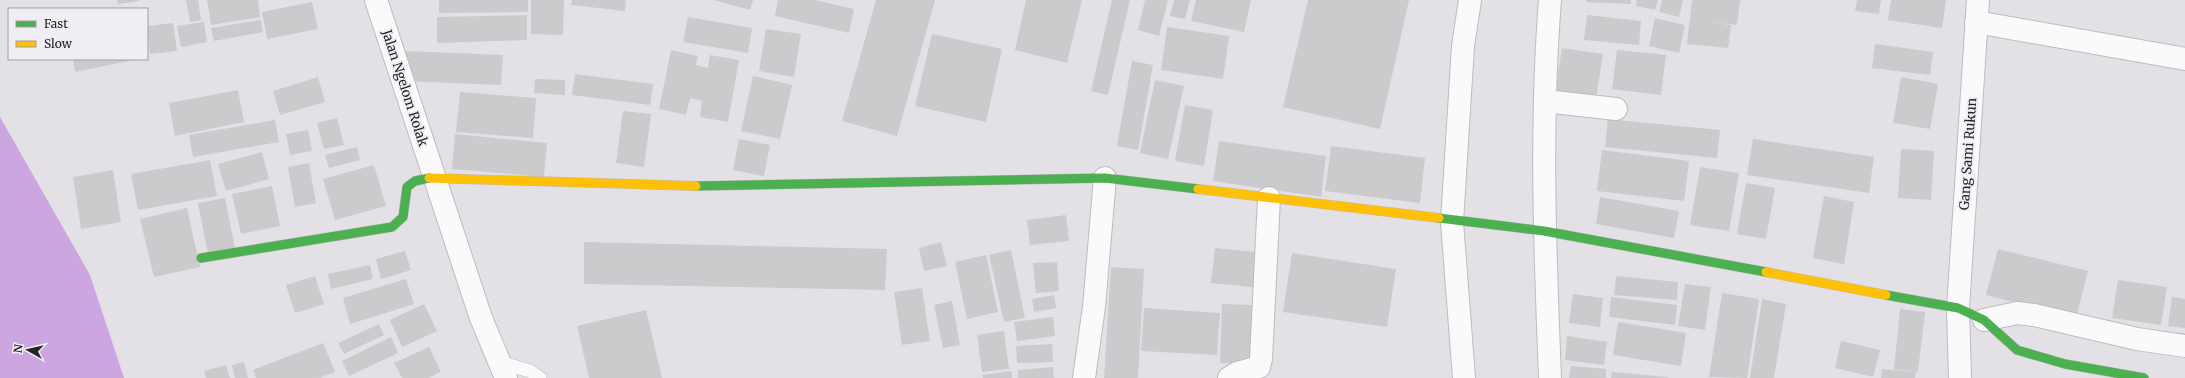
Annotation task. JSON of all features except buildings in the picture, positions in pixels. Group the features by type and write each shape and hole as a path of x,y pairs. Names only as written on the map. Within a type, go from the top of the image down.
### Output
{"street":[{"name":"Jalan Ngelom Rolak","path":"376,0 481,318 502,370"},
{"path":"1464,378 1452,222 1463,46 1470,0"},
{"path":"1550,0 1538,231 1550,378"},
{"name":"Gang Sami Rukun","path":"1960,378 1958,308 1978,0"},
{"path":"1976,22 2185,59"},
{"path":"1545,101 1616,109"},
{"path":"201,258 392,227 403,217 406,187 412,181 434,177 720,188 1105,178 1452,222 1474,223 1538,231 1958,308 1984,320 2018,350 2065,364 2144,378"},
{"path":"1084,378 1094,307 1105,178"},
{"path":"1229,378 1237,373 1259,367 1261,360 1269,198"},
{"path":"1984,320 2017,313 2034,315 2137,339 2185,346"}],"lane":[{"path":"502,370 530,371 540,378"}],"shaded area":[{"path":"0,117 90,275 124,378 0,378"}],"traffic: fast":[{"path":"201,258 392,227 403,217 407,187 415,181 429,178"},
{"path":"696,186 1105,178 1198,189"},
{"path":"1439,218 1544,231 1766,272"},
{"path":"1886,295 1958,308 1984,320 2017,350 2065,364 2144,378"}],"traffic: slow":[{"path":"429,178 696,186"},
{"path":"1198,189 1439,218"},
{"path":"1766,272 1886,295"}]}
